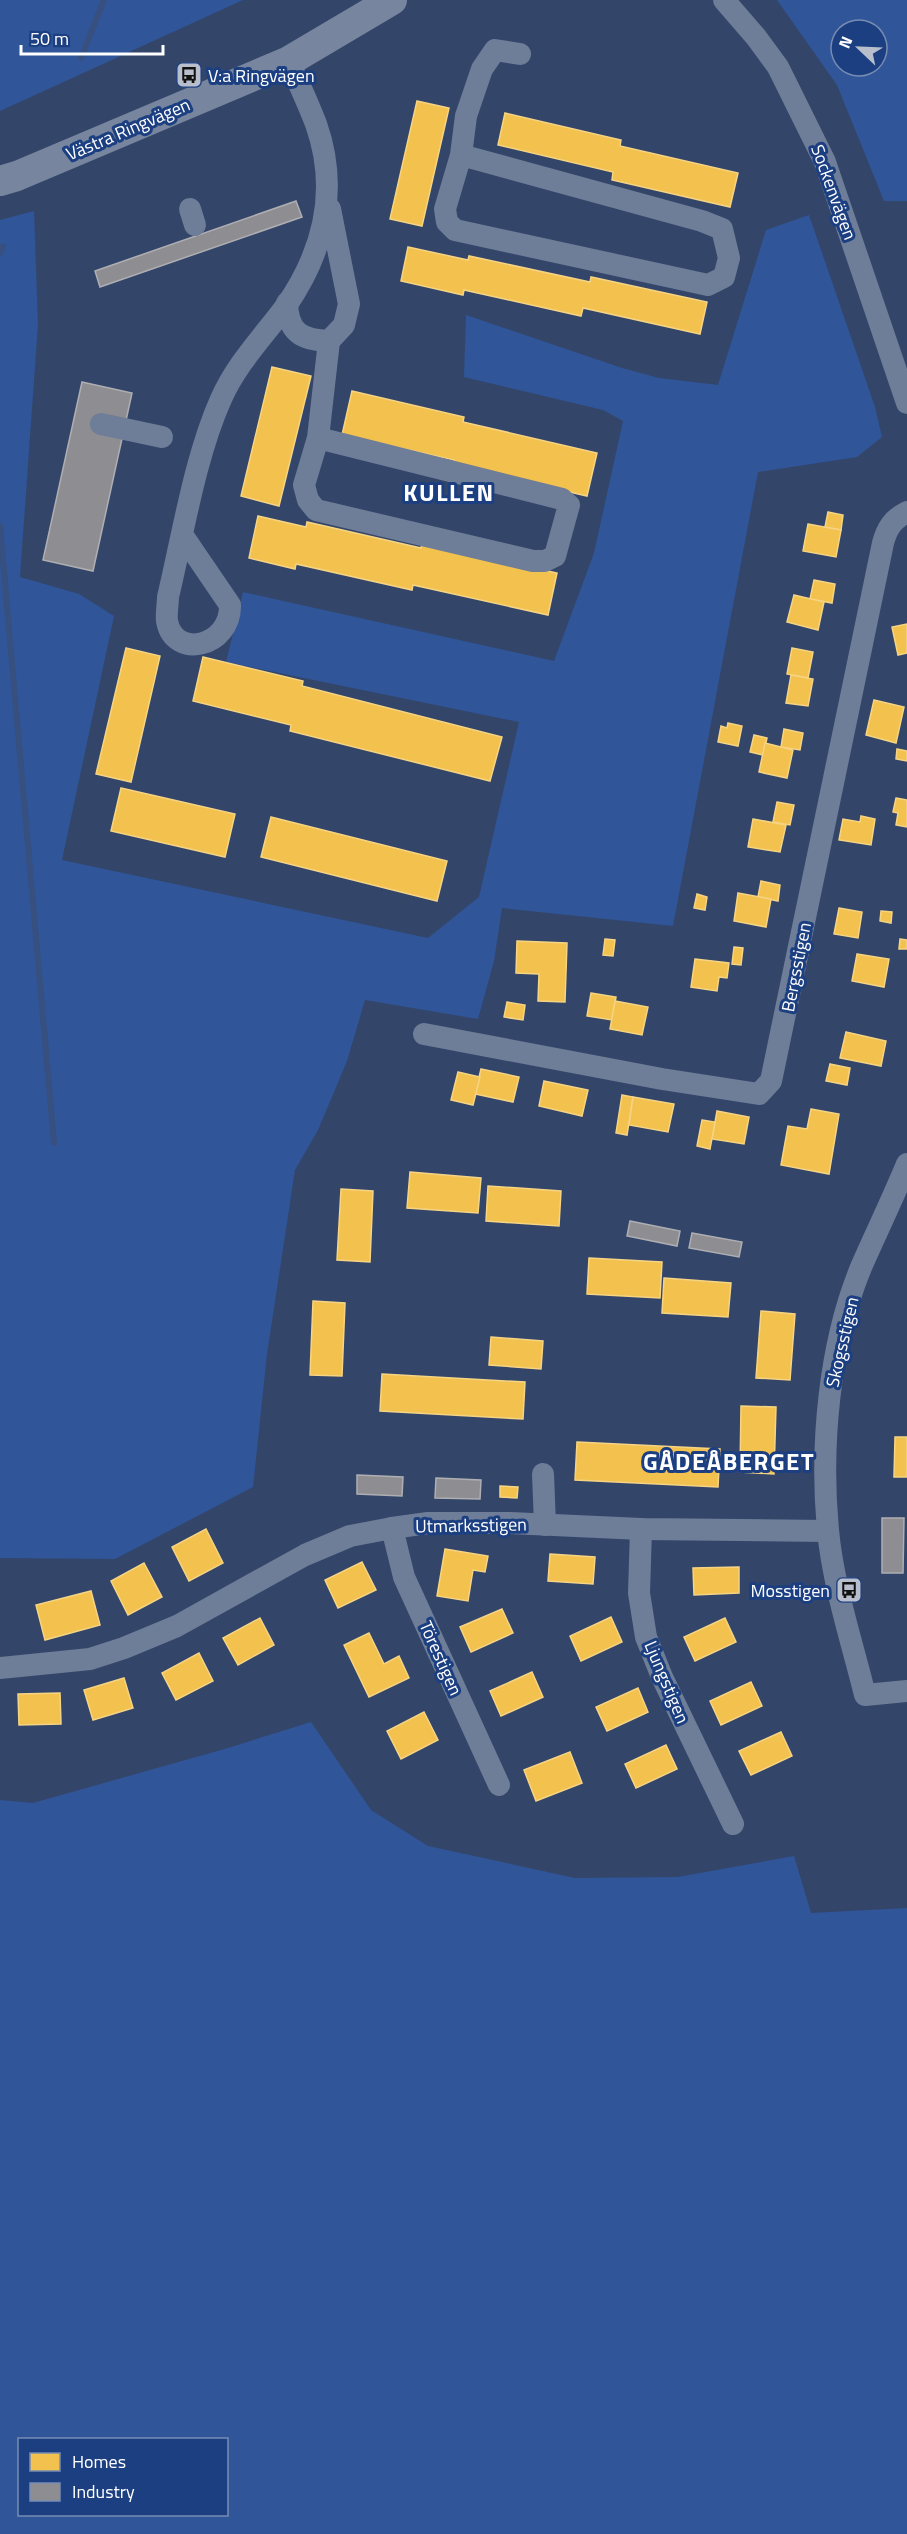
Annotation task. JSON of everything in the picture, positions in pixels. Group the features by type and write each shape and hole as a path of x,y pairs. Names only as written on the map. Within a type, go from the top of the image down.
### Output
{"main road":[{"name":"Västra Ringvägen","path":"0,181 17,176 289,61 392,0"}],"street":[{"name":"Sockenvägen","path":"723,0 756,37 778,67 825,162 907,403"},
{"path":"461,155 702,221 722,229 729,258 724,277 708,285 454,230 447,222 445,209 461,155 466,116 482,69 495,50 520,54"},
{"path":"289,61 316,126 325,164 328,199 349,304 344,325 329,341 318,438 304,485 308,500 316,510 533,561 545,561 555,556 569,505 562,499 318,438"},
{"path":"183,536 206,436 220,401 233,372 287,303 309,263 322,232 328,199"},
{"path":"287,303 290,324 300,335 329,341"},
{"path":"101,424 162,437"},
{"name":"Bergsstigen","path":"424,1034 662,1079 759,1094 771,1081 883,543 886,532 894,520 907,512"},
{"name":"Skogsstigen","path":"828,1531 825,1463 828,1412 837,1354 862,1265 907,1164"},
{"path":"543,1474 545,1525"},
{"name":"Utmarksstigen","path":"0,1668 90,1659 124,1648 177,1626 305,1555 350,1536 392,1528 428,1523 828,1531"},
{"name":"Törestigen","path":"392,1528 404,1577 499,1785"},
{"name":"Ljungstigen","path":"641,1529 639,1593 646,1637 662,1677 733,1824"},
{"path":"828,1531 842,1605 865,1695 907,1691"}],"shaded area":[{"path":"0,0 243,0 0,111"},
{"path":"777,0 907,0 907,201 884,201 837,85 832,78 889,78 889,18 829,18 829,74"},
{"path":"34,211 38,324 20,577 79,594 114,616 62,860 428,938 479,897 519,722 226,662 243,592 554,661 594,553 623,421 603,410 464,377 466,315 622,368 659,378 718,385 766,230 809,215 875,407 882,437 857,457 758,472 673,926 502,908 494,961 478,1019 365,1000 347,1061 318,1130 295,1170 267,1354 253,1487 115,1559 0,1558 0,220"},
{"path":"311,1722 371,1810 428,1846 575,1878 678,1877 794,1856 811,1913 907,1908 907,2534 0,2534 0,1800 33,1803"}],"building: Homes":[{"path":"417,101 449,108 422,226 390,219"},
{"path":"505,113 621,140 620,146 738,173 730,207 612,180 613,172 498,145"},
{"path":"408,247 468,260 469,256 590,282 591,277 707,302 700,334 583,308 581,316 464,290 463,295 401,281"},
{"path":"272,367 311,376 279,506 241,496"},
{"path":"352,391 464,417 463,422 597,453 587,496 453,465 454,460 342,435"},
{"path":"828,512 843,515 841,530 825,527"},
{"path":"258,516 306,527 307,522 421,548 422,543 557,573 548,615 413,585 412,590 296,564 295,569 249,558"},
{"path":"808,524 841,530 836,557 803,551"},
{"path":"814,580 835,584 832,603 810,599"},
{"path":"794,595 824,602 818,630 787,622"},
{"path":"907,624 907,653 898,655 892,627"},
{"path":"126,648 160,656 131,782 96,774"},
{"path":"792,648 813,652 808,678 787,674"},
{"path":"203,657 303,681 302,686 502,737 490,781 290,731 291,725 193,701"},
{"path":"791,675 813,679 808,706 786,703"},
{"path":"874,700 904,707 896,743 866,735"},
{"path":"728,723 742,726 738,746 718,742 721,726 727,728"},
{"path":"784,729 803,733 800,750 781,747"},
{"path":"754,735 767,738 763,755 750,752"},
{"path":"765,743 793,750 787,778 759,772"},
{"path":"897,749 907,751 907,761 896,759"},
{"path":"121,788 235,814 225,857 111,831"},
{"path":"896,798 907,800 907,827 896,825 898,813 893,812"},
{"path":"777,802 794,805 790,825 773,822"},
{"path":"861,816 875,819 871,845 839,840 843,819 860,822"},
{"path":"271,817 447,861 437,901 261,857"},
{"path":"753,819 786,825 780,852 748,847"},
{"path":"761,881 780,885 778,901 758,897"},
{"path":"738,893 771,899 766,927 734,921"},
{"path":"697,894 707,897 705,910 694,908"},
{"path":"839,908 862,912 858,938 834,934"},
{"path":"881,911 892,912 891,923 880,921"},
{"path":"605,939 615,940 613,956 603,955"},
{"path":"900,939 907,940 907,949 899,949"},
{"path":"517,941 567,943 565,1002 538,1001 539,974 516,973"},
{"path":"734,947 743,948 741,965 732,964"},
{"path":"857,954 889,959 884,987 852,981"},
{"path":"695,959 729,963 727,978 719,977 717,991 691,987"},
{"path":"591,993 616,997 612,1020 587,1016"},
{"path":"615,1001 648,1007 642,1035 610,1029"},
{"path":"507,1002 525,1005 523,1020 504,1017"},
{"path":"846,1032 886,1041 881,1066 840,1058"},
{"path":"830,1064 850,1068 847,1085 826,1081"},
{"path":"481,1069 519,1077 513,1102 475,1094"},
{"path":"458,1072 480,1077 473,1105 451,1100"},
{"path":"544,1081 588,1090 582,1116 539,1106"},
{"path":"622,1095 633,1097 627,1135 616,1133"},
{"path":"633,1097 674,1104 668,1132 629,1125"},
{"path":"811,1109 839,1114 829,1174 781,1165 788,1126 807,1129"},
{"path":"717,1111 749,1117 744,1144 712,1139"},
{"path":"702,1120 715,1122 710,1149 697,1146"},
{"path":"410,1172 481,1178 478,1213 407,1208"},
{"path":"488,1186 561,1191 559,1226 486,1221"},
{"path":"341,1189 373,1191 370,1262 337,1260"},
{"path":"589,1258 662,1262 660,1298 587,1294"},
{"path":"664,1278 731,1283 728,1317 662,1313"},
{"path":"313,1301 345,1303 342,1376 310,1375"},
{"path":"761,1311 795,1314 790,1380 756,1378"},
{"path":"491,1337 543,1341 541,1369 489,1365"},
{"path":"382,1374 525,1382 523,1419 380,1411"},
{"path":"741,1406 776,1407 774,1474 740,1472"},
{"path":"895,1437 907,1437 907,1477 894,1477"},
{"path":"577,1442 720,1449 718,1487 575,1480"},
{"path":"500,1486 518,1487 517,1498 500,1497"},
{"path":"206,1529 223,1563 189,1581 172,1547"},
{"path":"445,1549 488,1556 485,1572 473,1570 468,1601 437,1596"},
{"path":"550,1554 595,1557 593,1584 548,1581"},
{"path":"362,1562 376,1590 338,1608 325,1580"},
{"path":"144,1563 162,1597 128,1615 111,1581"},
{"path":"739,1567 739,1593 694,1595 693,1568"},
{"path":"91,1591 100,1625 45,1640 36,1605"},
{"path":"502,1609 513,1633 471,1652 460,1627"},
{"path":"611,1617 622,1642 581,1661 570,1636"},
{"path":"260,1618 274,1645 238,1665 223,1638"},
{"path":"725,1618 736,1642 695,1661 684,1637"},
{"path":"369,1633 384,1664 399,1656 409,1678 369,1697 344,1645"},
{"path":"199,1653 213,1681 176,1700 162,1673"},
{"path":"532,1672 543,1697 501,1716 490,1691"},
{"path":"124,1678 133,1708 93,1720 84,1690"},
{"path":"751,1682 762,1706 721,1725 710,1701"},
{"path":"638,1688 648,1712 607,1731 596,1707"},
{"path":"60,1693 61,1724 19,1725 18,1694"},
{"path":"424,1712 438,1740 401,1759 387,1731"},
{"path":"781,1732 792,1756 751,1775 739,1751"},
{"path":"666,1745 677,1769 636,1788 625,1764"},
{"path":"570,1752 582,1783 536,1801 524,1770"}],"building: Industry":[{"path":"296,201 302,217 100,287 95,271"},
{"path":"82,382 132,393 93,571 43,560"},
{"path":"630,1221 680,1231 677,1246 627,1236"},
{"path":"692,1233 742,1242 739,1257 689,1248"},
{"path":"357,1475 403,1477 402,1496 357,1494"},
{"path":"436,1478 481,1480 480,1499 435,1498"},
{"path":"882,1518 904,1518 903,1573 882,1573"}],"waterway":[{"path":"81,58 104,0"},
{"path":"0,253 3,246"},
{"path":"0,526 54,1143"}],"place":[{"name":"V:a Ringvägen","path":"189,75"},
{"name":"Mosstigen","path":"849,1590"}],"district":[{"name":"KULLEN","path":"449,492"},
{"name":"GÅDEÅBERGET","path":"729,1461"}]}
